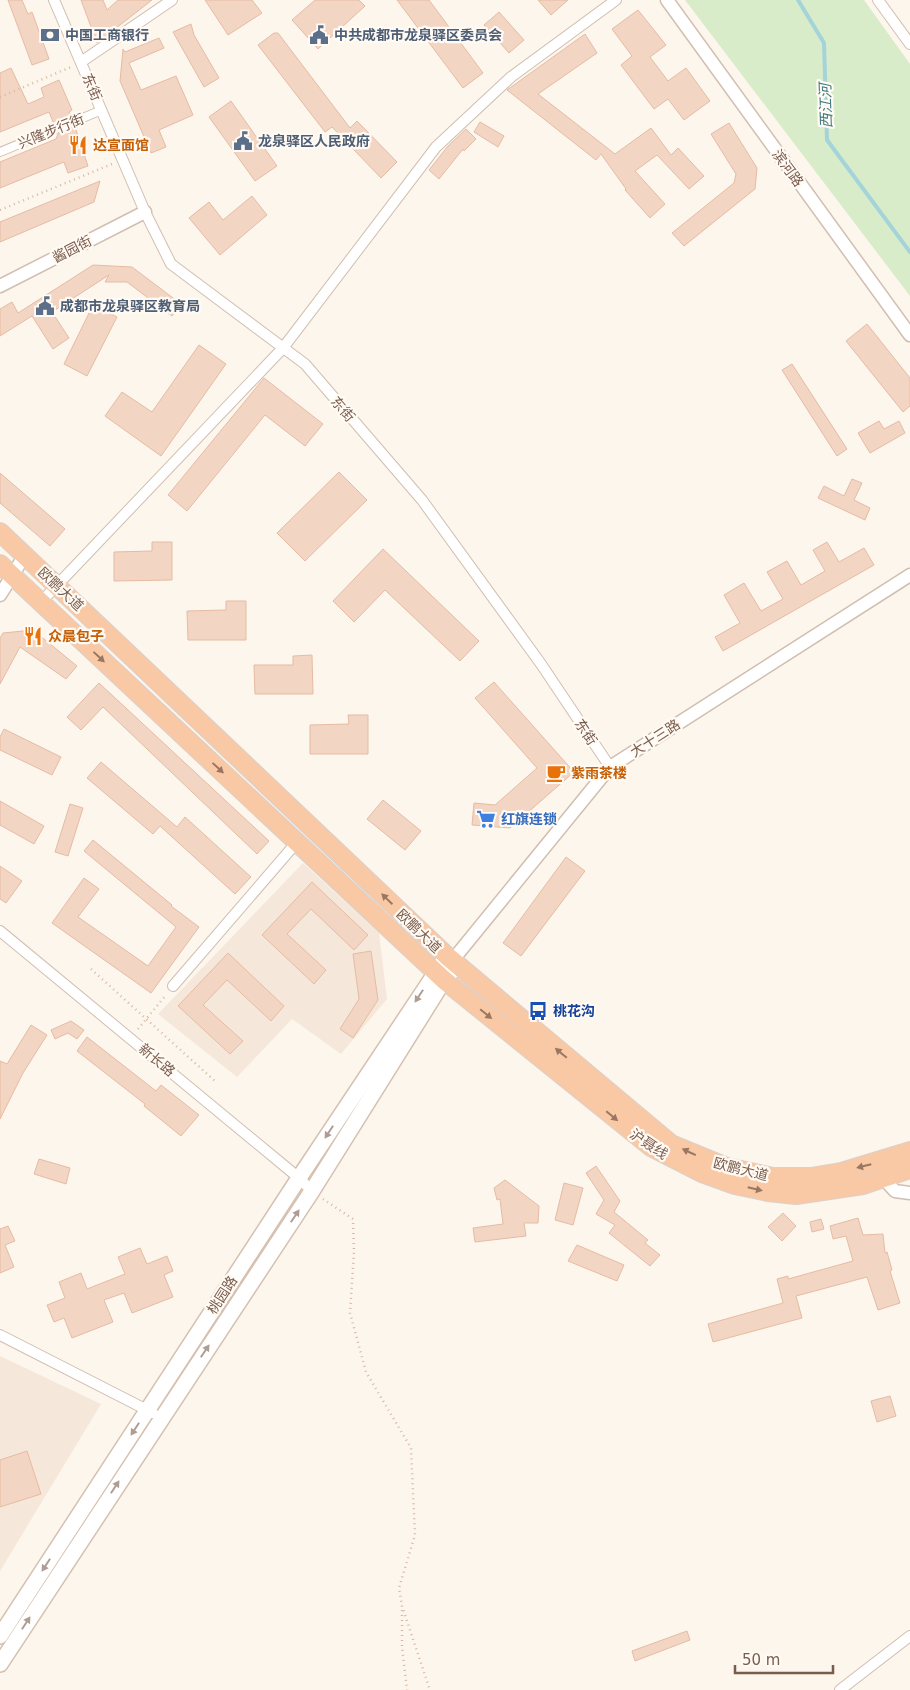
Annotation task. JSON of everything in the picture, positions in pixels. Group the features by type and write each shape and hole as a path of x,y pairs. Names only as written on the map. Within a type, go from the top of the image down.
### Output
{"highway":[{"name":"欧鹏大道","path":"0,532 452,961 649,1128 671,1144 727,1167 773,1177 811,1177 865,1166 910,1151"},
{"name":"欧鹏大道","path":"6,569 440,976"},
{"name":"沪聂线","path":"440,976 633,1134 651,1147 693,1169 735,1184 768,1192 796,1195 830,1191 883,1178 910,1169"}],"main road":[{"name":"桃园路","path":"0,1636 154,1413 299,1178 452,961"},
{"path":"0,1664 154,1413 312,1191 440,976"}],"street":[{"name":"东街","path":"54,0 145,212 170,264 305,364 422,500 541,664 610,767"},
{"path":"81,62 172,0"},
{"path":"41,602 56,584 283,348 436,148 511,77 616,0"},
{"name":"滨河路","path":"667,0 910,335"},
{"path":"878,0 910,44"},
{"name":"兴隆步行街","path":"0,152 102,110"},
{"name":"酱园街","path":"0,286 145,212"},
{"path":"0,595 6,569 24,555"},
{"name":"大十三路","path":"452,961 610,767 910,575"},
{"path":"173,986 297,842"},
{"name":"新长路","path":"0,931 299,1178 312,1191"},
{"path":"883,1178 895,1192 910,1193"},
{"path":"0,1335 154,1413"},
{"path":"840,1690 910,1636"}],"path":[{"path":"0,97 81,62"},
{"path":"0,210 123,160"},
{"path":"91,969 216,1082"},
{"path":"131,1039 173,986"},
{"path":"312,1191 353,1219 354,1252 350,1313 366,1372 410,1448 415,1534 399,1588 402,1606 430,1690"},
{"path":"402,1606 402,1647 407,1690"}],"shaded area":[{"path":"303,863 379,933 387,999 341,1054 292,1019 237,1077 158,1014"},
{"path":"0,1356 101,1404 0,1571"}],"green space":[{"path":"685,0 864,0 910,64 910,296"}],"building":[{"path":"8,0 22,0 28,14 32,12 49,59 32,65"},
{"path":"81,0 103,0 107,10 118,0 152,0 97,43"},
{"path":"205,0 252,0 262,13 228,35"},
{"name":"中共成都市龙泉驿区委员会","path":"315,0 359,0 365,6 318,49 292,20"},
{"path":"397,0 429,0 483,73 463,88"},
{"path":"538,0 568,0 551,15"},
{"path":"638,10 666,45 650,57 668,81 686,68 710,101 684,120 668,99 654,109 621,65 632,56 612,29"},
{"path":"499,12 524,40 509,53 484,25"},
{"path":"191,24 194,35 219,78 204,87 173,32"},
{"path":"274,33 278,33 350,128 357,121 397,162 381,178 332,127 325,132 258,45"},
{"path":"585,34 597,53 538,94 615,154 651,128 671,155 678,148 704,176 689,189 657,155 635,171 665,204 650,218 625,190 601,154 596,160 507,90"},
{"path":"159,38 164,48 129,63 141,90 176,76 193,115 159,130 166,147 151,153 120,81 123,49 125,52"},
{"path":"11,68 28,104 44,97 41,88 59,80 72,110 69,112 71,117 54,124 49,112 0,132 0,73"},
{"name":"龙泉驿区人民政府","path":"231,101 277,166 255,181 209,117"},
{"path":"480,122 504,136 498,147 474,132"},
{"path":"729,123 757,168 755,189 684,246 672,233 734,183 736,174 711,134"},
{"path":"75,127 88,166 68,173 64,162 0,188 0,162 56,139 58,134"},
{"path":"466,129 476,139 464,151 463,149 439,179 429,170 448,146"},
{"path":"100,181 94,202 0,242 0,222"},
{"path":"252,196 267,215 220,255 189,218 209,202 223,220"},
{"name":"成都市龙泉驿区教育局","path":"93,265 132,267 181,304 172,316 127,282 105,282 109,275 52,312 69,338 53,349 32,316 0,336 0,309 12,302 18,313"},
{"path":"93,305 117,317 87,376 64,364"},
{"path":"867,324 910,378 910,406 903,412 846,341"},
{"path":"199,345 226,364 161,456 105,416 122,392 152,412"},
{"path":"792,364 847,449 837,456 782,370"},
{"path":"264,378 323,424 305,446 265,415 187,511 168,495"},
{"path":"879,421 884,429 899,421 905,433 870,453 858,433"},
{"path":"339,472 367,500 305,561 277,533"},
{"path":"0,473 65,529 50,546 0,503"},
{"path":"852,479 862,483 854,500 870,508 865,520 818,498 824,486 844,496"},
{"path":"152,542 172,542 172,580 114,581 114,552 152,551"},
{"path":"827,542 839,562 864,548 874,565 723,651 715,637 740,623 724,595 744,583 761,611 783,599 767,572 787,561 801,585 825,571 813,550"},
{"path":"383,549 479,641 460,661 385,590 354,622 333,601"},
{"path":"226,601 246,601 246,640 188,640 187,611 226,610"},
{"path":"33,630 77,666 66,679 20,647 0,684 0,638 3,633"},
{"path":"312,655 313,694 255,694 254,665 293,665 293,656"},
{"path":"494,682 574,772 510,828 472,825 474,803 495,805 537,768 475,698"},
{"path":"99,683 269,841 257,854 103,707 81,730 67,717"},
{"path":"348,715 368,715 368,754 310,754 310,725 349,724"},
{"path":"4,729 61,757 52,775 0,750 0,737"},
{"path":"101,762 177,827 185,817 251,877 235,894 160,826 153,834 87,778"},
{"path":"383,800 421,831 405,850 367,819"},
{"path":"0,801 44,826 34,844 0,825"},
{"path":"70,804 83,808 68,856 55,852"},
{"path":"93,840 171,906 199,927 151,993 52,923 84,878 99,889 78,917 148,966 176,927 84,851"},
{"path":"566,857 585,871 521,956 503,943"},
{"path":"0,866 22,881 6,903 0,899"},
{"path":"312,882 368,935 354,950 311,909 287,934 326,970 314,984 262,935"},
{"path":"371,951 378,1000 353,1038 340,1029 359,999 353,954"},
{"path":"228,953 284,1006 271,1021 227,980 203,1005 243,1041 230,1054 178,1006"},
{"path":"71,1021 84,1030 77,1039 68,1033 55,1039 51,1030"},
{"path":"31,1025 47,1035 23,1073 0,1119 0,1061 7,1064"},
{"path":"87,1037 156,1091 161,1085 199,1115 181,1136 144,1106 145,1104 77,1051"},
{"path":"39,1159 70,1168 66,1184 34,1174"},
{"path":"596,1166 620,1201 614,1212 648,1240 645,1243 660,1255 650,1266 609,1233 615,1225 596,1214 604,1200 586,1173"},
{"path":"505,1180 539,1206 538,1223 524,1223 526,1236 475,1242 473,1228 503,1224 500,1199 497,1200 494,1188"},
{"path":"564,1183 583,1188 573,1225 555,1220"},
{"path":"783,1213 796,1226 782,1241 768,1227"},
{"path":"858,1218 863,1235 883,1234 885,1253 887,1252 892,1270 890,1271 900,1303 878,1310 867,1277 796,1296 802,1318 713,1342 708,1324 783,1303 777,1279 788,1276 788,1279 853,1261 846,1236 833,1239 830,1226"},
{"path":"821,1219 824,1229 812,1232 810,1222"},
{"path":"8,1226 15,1241 5,1245 14,1267 0,1273 0,1229"},
{"path":"577,1245 624,1265 617,1281 568,1261"},
{"path":"140,1248 147,1264 167,1256 173,1271 164,1275 173,1297 132,1313 124,1293 104,1300 113,1322 72,1338 64,1318 54,1322 47,1305 65,1298 59,1282 81,1273 87,1289 125,1274 118,1257"},
{"path":"890,1396 896,1416 877,1422 871,1401"},
{"path":"27,1451 41,1494 0,1507 0,1460"},
{"path":"687,1631 690,1640 635,1661 632,1651"}],"waterway":[{"name":"西江河","path":"798,0 824,43 827,140 910,252"}],"place":[{"name":"中国工商银行","path":"50,35"},
{"name":"中共成都市龙泉驿区委员会","path":"319,35"},
{"name":"龙泉驿区人民政府","path":"243,141"},
{"name":"达宣面馆","path":"78,145"},
{"name":"成都市龙泉驿区教育局","path":"45,306"},
{"name":"众晨包子","path":"33,636"},
{"name":"紫雨茶楼","path":"556,773"},
{"name":"红旗连锁","path":"486,819"},
{"name":"桃花沟","path":"538,1011"}]}
